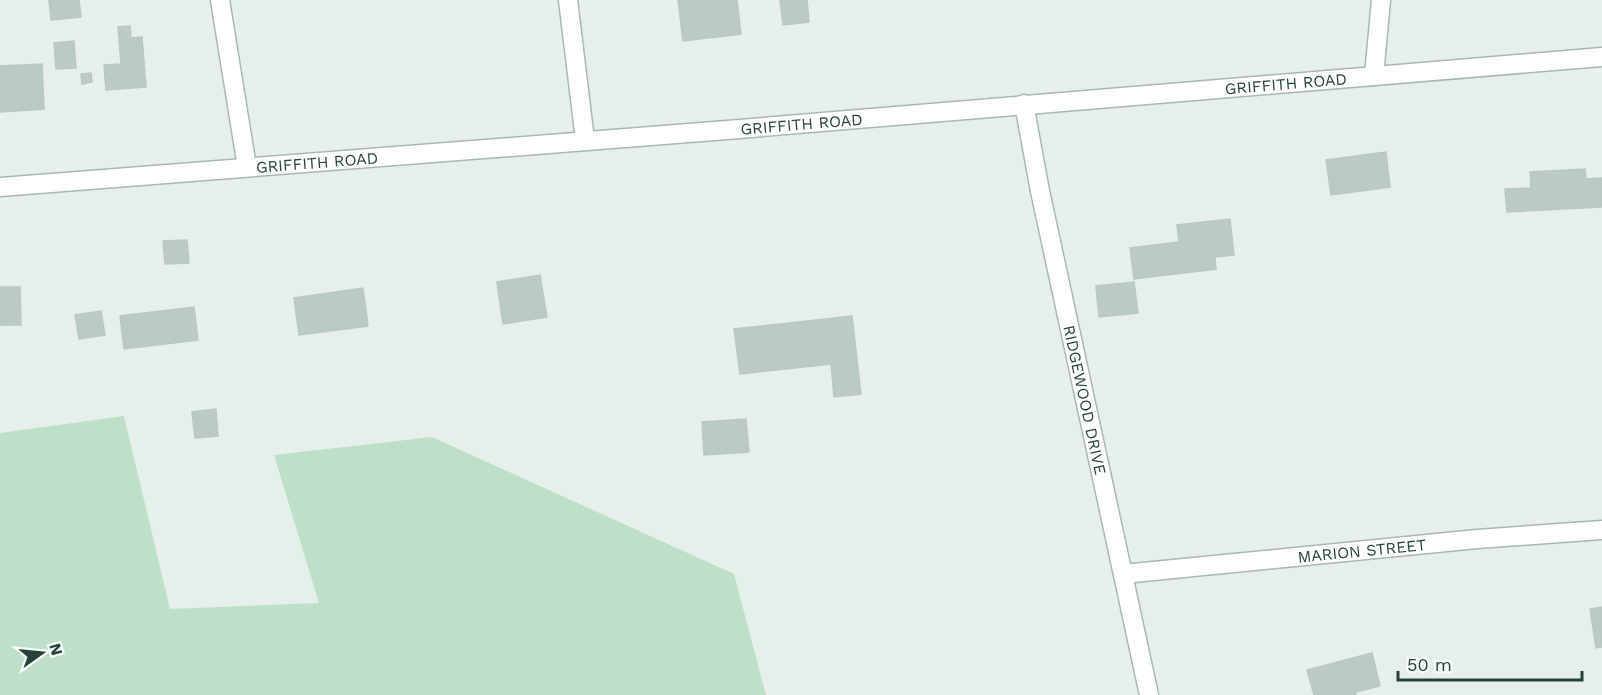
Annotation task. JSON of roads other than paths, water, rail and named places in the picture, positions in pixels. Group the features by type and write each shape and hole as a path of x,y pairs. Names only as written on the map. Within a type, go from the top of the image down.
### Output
{"street":[{"path":"219,0 247,167"},
{"path":"568,0 585,140"},
{"path":"1374,76 1382,0"},
{"name":"GRIFFITH ROAD","path":"0,187 1602,57"},
{"name":"RIDGEWOOD DRIVE","path":"1024,104 1040,190 1149,695"},
{"name":"MARION STREET","path":"1123,574 1477,539 1602,530"}]}
